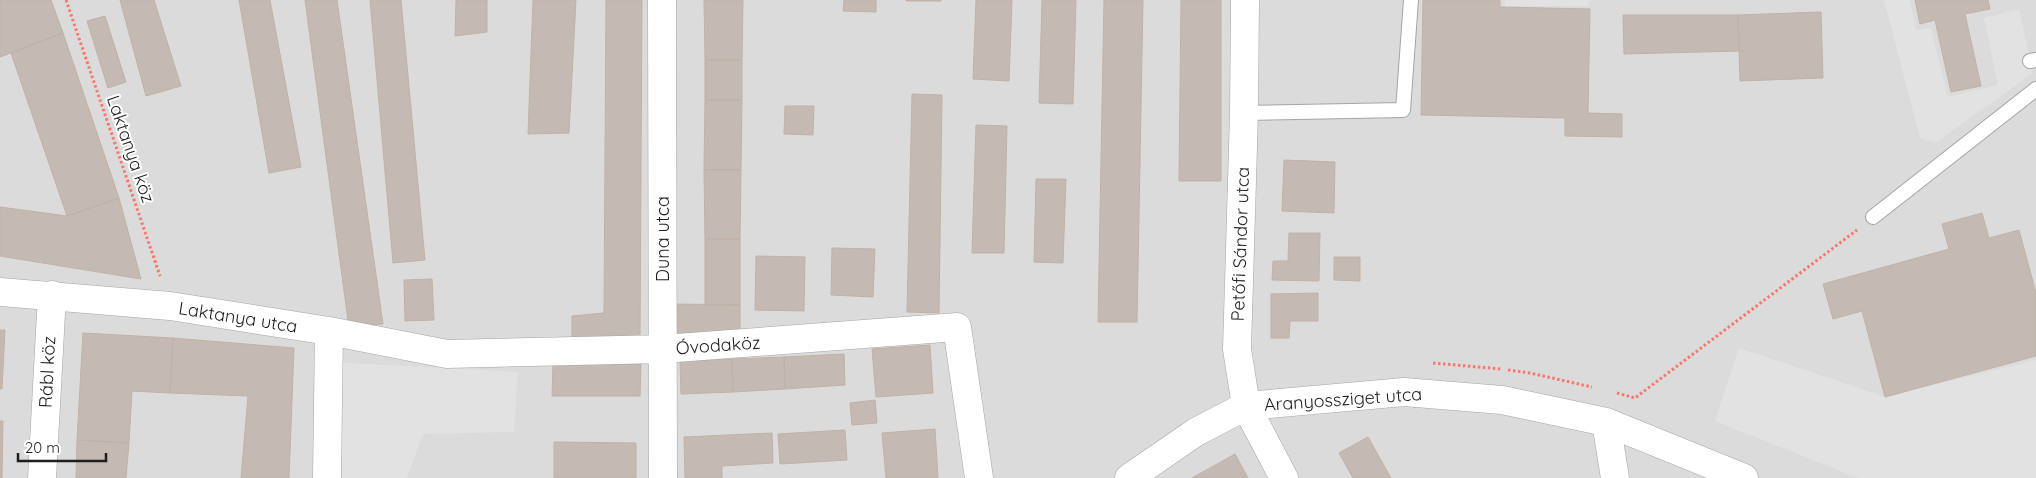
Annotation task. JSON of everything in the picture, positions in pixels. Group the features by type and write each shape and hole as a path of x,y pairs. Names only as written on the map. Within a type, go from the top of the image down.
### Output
{"street":[{"name":"Duna utca","path":"662,0 663,478"},
{"name":"Petőfi Sándor utca","path":"1245,0 1244,113 1237,349 1246,406 1284,478"},
{"name":"Laktanya utca","path":"0,292 170,306 329,331"},
{"name":"Rábl köz","path":"42,478 52,295"},
{"name":"Óvodaköz","path":"329,331 447,354 663,349 957,327 979,478"},
{"path":"327,478 329,331"},
{"name":"Aranyossziget utca","path":"1129,478 1196,432 1246,406 1404,392 1502,400 1606,422 1744,478"},
{"path":"1606,422 1615,478"}],"lane":[{"path":"1244,113 1403,110 1411,0"},
{"path":"1873,217 2036,90"}],"path":[{"name":"Laktanya köz","path":"66,0 170,306"},
{"path":"1616,393 1635,398 1873,217"},
{"path":"1430,364 1485,366 1530,372 1598,389"}],"shaded area":[{"path":"0,0 2036,0 2036,478 0,478"},
{"path":"1505,0 1589,0 1589,6 1505,6"},
{"path":"1884,0 1910,0 1916,30 1931,28 1948,97 1998,85 1984,18 2019,9 2033,73 1935,143 1920,138"},
{"path":"1739,348 1885,397 2036,360 2036,478 1858,478 1715,421"},
{"path":"329,362 518,372 514,432 423,434 407,478 327,478"}],"building":[{"path":"0,0 51,0 63,33 0,57"},
{"path":"120,0 154,0 181,86 146,96"},
{"path":"239,0 270,0 301,167 269,173"},
{"path":"305,0 337,0 383,324 349,328"},
{"path":"370,0 401,0 425,260 393,263"},
{"path":"456,0 487,0 487,32 455,36"},
{"path":"533,0 576,0 569,133 528,134"},
{"path":"606,0 642,0 640,340 572,342 572,316 604,313"},
{"path":"704,0 743,0 742,60 705,60"},
{"path":"844,0 876,0 876,12 843,11"},
{"path":"941,0 941,1 906,1"},
{"path":"976,0 1012,0 1009,81 973,79"},
{"path":"1042,0 1076,0 1073,104 1039,103"},
{"path":"1104,0 1143,0 1137,322 1098,322"},
{"path":"1181,0 1221,0 1221,181 1179,181"},
{"path":"1423,0 1500,0 1500,7 1590,9 1588,113 1622,114 1622,137 1565,136 1565,118 1421,115"},
{"path":"1915,0 1988,0 1990,9 1965,14 1981,86 1951,92 1935,20 1920,24"},
{"path":"1821,12 1823,78 1740,81 1738,15"},
{"path":"1623,15 1738,15 1739,51 1624,54"},
{"path":"105,16 126,82 108,88 87,21"},
{"path":"63,33 119,198 67,216 11,53"},
{"path":"705,60 742,60 742,100 705,100"},
{"path":"912,94 942,95 939,313 907,312"},
{"path":"705,100 742,100 741,170 704,170"},
{"path":"785,106 814,106 813,135 784,134"},
{"path":"976,125 1007,126 1004,253 972,253"},
{"path":"1284,160 1335,162 1334,213 1282,211"},
{"path":"704,170 741,170 740,239 705,239"},
{"path":"1036,179 1066,179 1063,263 1034,262"},
{"path":"119,198 141,279 0,256 0,207 67,216"},
{"path":"1982,213 1989,238 2019,230 2036,293 2036,356 1885,397 1862,311 1833,319 1823,284 1949,249 1942,224"},
{"path":"1289,233 1320,233 1319,281 1272,280 1273,261 1288,261"},
{"path":"705,239 740,239 740,305 705,305"},
{"path":"832,248 875,249 873,297 831,295"},
{"path":"756,256 805,257 804,311 755,310"},
{"path":"1334,257 1360,257 1360,281 1334,280"},
{"path":"432,279 434,320 405,321 404,280"},
{"path":"1318,293 1318,321 1290,321 1289,338 1271,338 1271,294"},
{"path":"676,304 740,305 740,336 676,337"},
{"path":"0,330 5,330 2,389 0,389"},
{"path":"83,333 173,338 170,393 132,391 129,443 77,440"},
{"path":"173,338 294,348 289,478 241,478 248,396 170,393"},
{"path":"930,345 933,393 876,397 872,349"},
{"path":"844,354 845,385 785,389 784,357"},
{"path":"784,357 785,389 733,392 732,359"},
{"path":"732,359 733,392 681,394 680,361"},
{"path":"553,363 641,364 640,396 552,396"},
{"path":"875,400 877,423 852,425 850,403"},
{"path":"0,421 3,421 2,478 0,478"},
{"path":"935,429 938,478 886,478 882,433"},
{"path":"845,430 847,460 780,464 778,434"},
{"path":"772,433 773,463 722,466 722,478 685,478 684,437"},
{"path":"1368,437 1391,478 1353,478 1339,453"},
{"path":"77,440 129,443 126,478 76,478"},
{"path":"554,442 636,443 636,478 554,478"},
{"path":"1235,454 1248,478 1192,478"}]}
